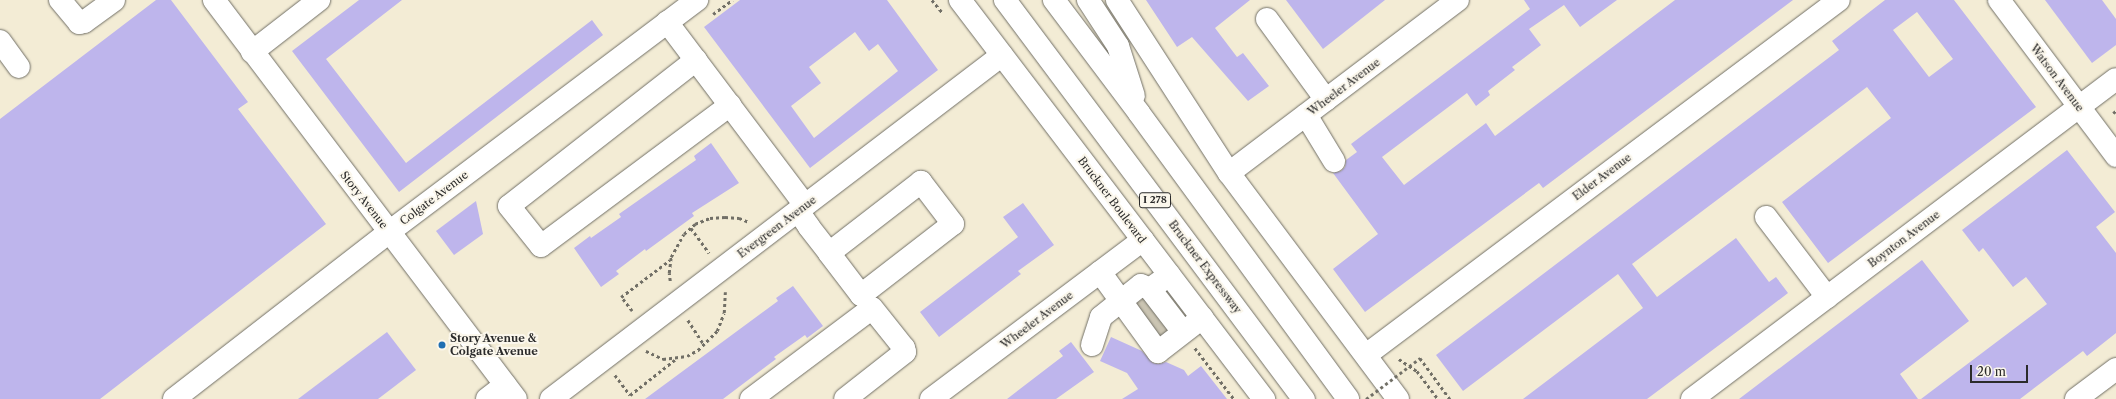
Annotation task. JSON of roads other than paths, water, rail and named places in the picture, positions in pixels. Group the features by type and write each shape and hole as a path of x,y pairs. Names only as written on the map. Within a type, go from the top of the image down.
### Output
{"main road":[{"path":"60,0 78,23 84,22 114,0"},
{"name":"Story Avenue","path":"214,0 510,392"},
{"path":"252,52 319,0"},
{"name":"Colgate Avenue","path":"174,399 389,232 697,0"},
{"name":"Bruckner Boulevard","path":"960,0 1264,399"},
{"name":"Bruckner Expressway","path":"1005,0 1304,399"},
{"path":"1054,0 1139,113 1348,399"},
{"path":"1088,0 1118,46 1139,113"},
{"path":"1117,0 1229,173 1398,399"},
{"name":"Wheeler Avenue","path":"1229,173 1458,0"},
{"name":"Elder Avenue","path":"1366,355 1839,0"},
{"name":"Watson Avenue","path":"1999,0 2116,156"},
{"path":"1267,19 1326,100"},
{"path":"667,22 730,105 801,208 829,253 904,348 905,352 845,399"},
{"path":"0,41 19,67"},
{"name":"Evergreen Avenue","path":"551,399 1002,55"},
{"path":"696,60 509,206 541,246 730,105"},
{"name":"Boynton Avenue","path":"1692,399 2116,79"},
{"path":"1306,115 1334,161"},
{"path":"751,399 866,301 953,224 921,182 829,253"},
{"path":"1766,218 1827,297"},
{"name":"Wheeler Avenue","path":"931,399 1143,240"},
{"path":"1100,272 1120,300 1156,316 1202,318"},
{"path":"1156,316 1169,275"},
{"path":"1092,345 1101,317 1120,300 1141,285 1156,316"},
{"path":"2076,399 2116,368"},
{"path":"487,399 510,392"}],"tunnel":[{"path":"1142,313 1156,303"},
{"path":"1154,330 1168,319"}],"place":[{"name":"Story Avenue & Colgate Avenue","path":"442,345"}]}
